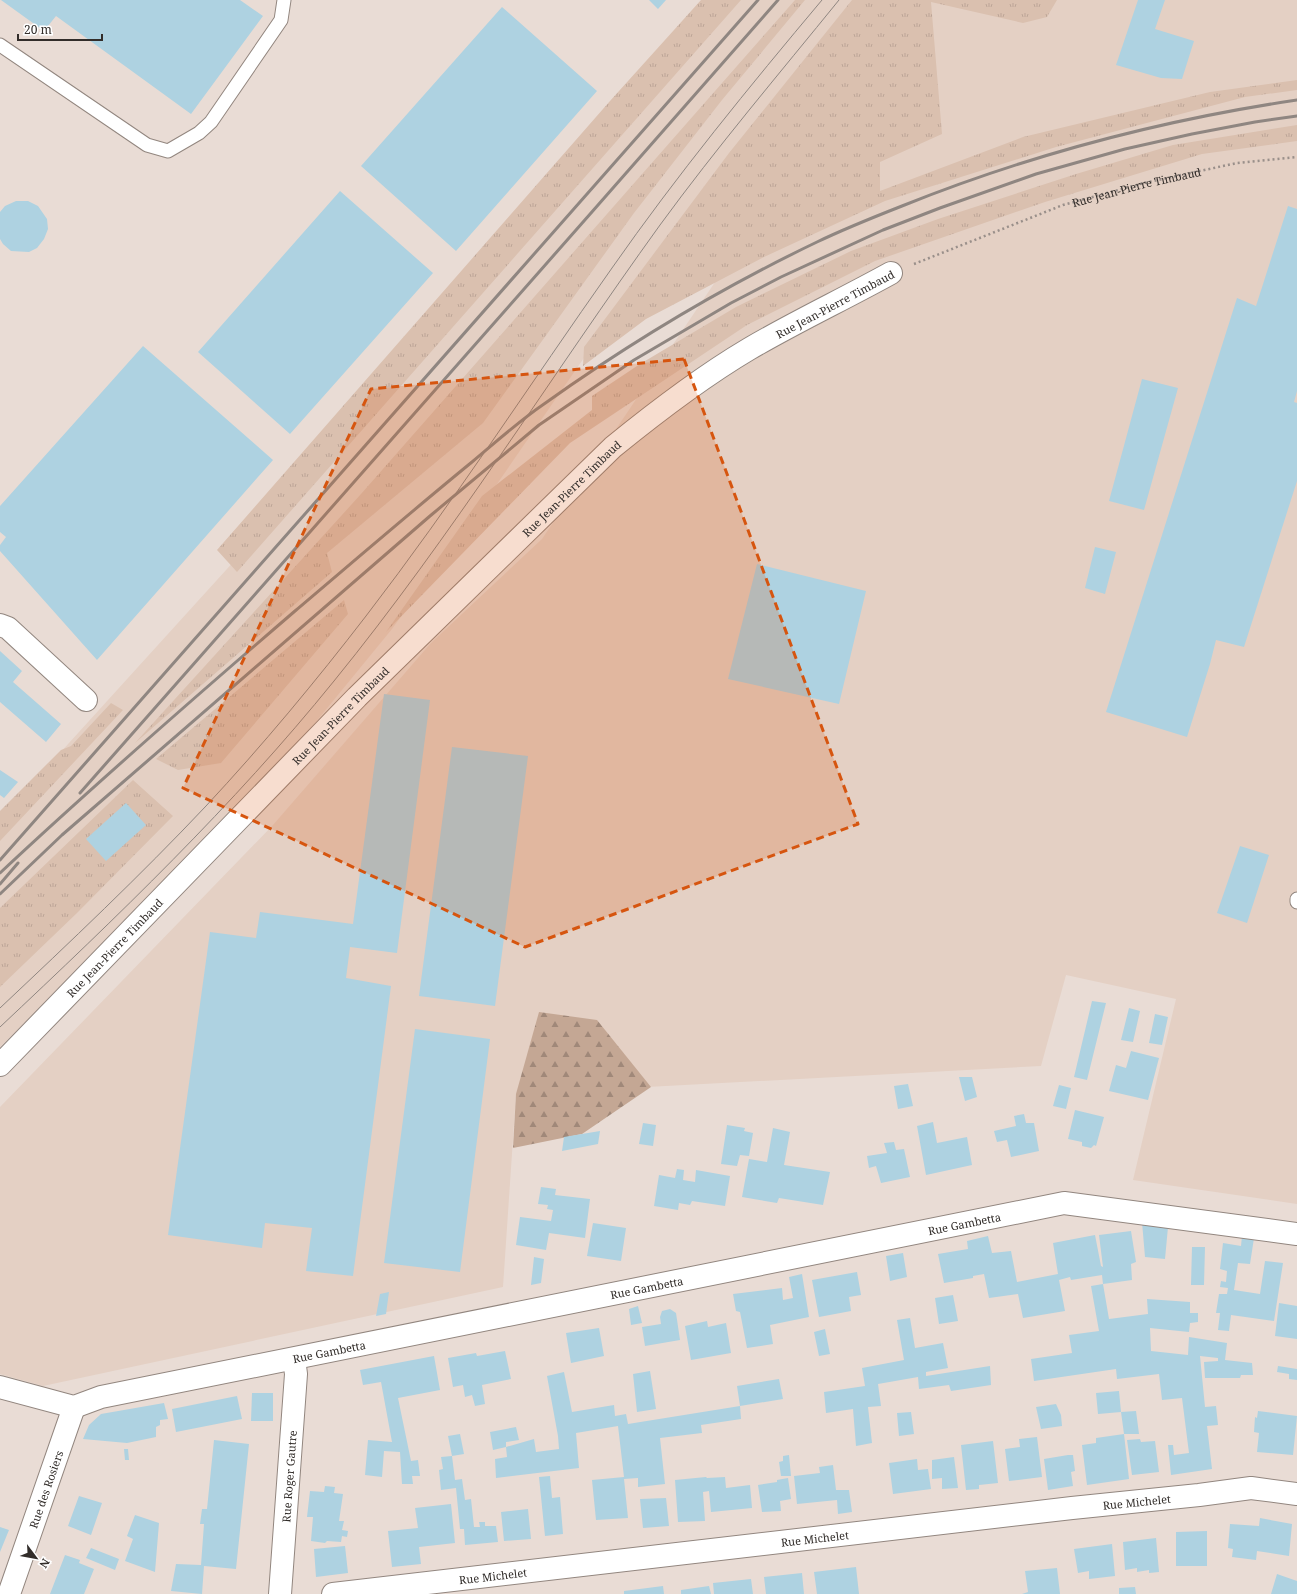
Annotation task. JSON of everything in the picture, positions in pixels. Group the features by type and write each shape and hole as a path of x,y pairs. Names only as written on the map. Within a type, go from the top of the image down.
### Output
{"street":[{"name":"Rue Jean-Pierre Timbaud","path":"0,1065 357,697 613,447 700,381 748,349 891,273"},
{"path":"0,625 8,628 86,700"},
{"name":"Rue Gambetta","path":"74,1406 101,1397 1064,1203 1297,1234"},
{"name":"Rue Roger Gautre","path":"280,1594 296,1374 294,1359"},
{"path":"0,1388 74,1406"},
{"name":"Rue des Rosiers","path":"9,1594 74,1406"},
{"name":"Rue Michelet","path":"334,1594 1251,1488 1297,1494"}],"lane":[{"path":"0,45 147,145 168,151 199,133 211,122 281,20 284,0"}],"path":[{"name":"Rue Jean-Pierre Timbaud","path":"891,273 1063,205 1144,183 1237,163 1297,157"}],"highlighted area":[{"path":"684,359 858,824 525,947 183,788 371,389"}],"shaded area":[{"path":"734,0 857,0 666,239 497,484 392,629 283,762 173,879 0,1047 0,819 413,364"},
{"path":"905,0 1297,0 1297,1204 1133,1180 1176,999 1066,975 1041,1066 516,1094 503,1287 43,1386 0,1374 0,1107 273,825 431,643 542,539"}],"green space":[{"path":"701,0 741,0 237,572 217,550 610,101"},
{"path":"795,0 805,0 722,100 634,213 483,423 327,553 332,572 135,743 361,494"},
{"path":"852,0 1057,0 1047,17 1023,23 931,2 942,134 880,162 880,191 1023,137 1210,92 1297,80 1297,90 1245,97 1056,147 885,201 764,257 646,319 583,366 584,347 729,153"},
{"path":"1297,125 1297,141 1202,154 1045,202 875,261 747,325 570,443 386,632 482,496 592,410 592,396 640,364 736,307 851,251 938,219 1076,174 1173,145"},
{"path":"344,600 348,614 221,763 178,770 156,759"},
{"path":"111,703 123,710 0,841 0,811 61,750 71,746"},
{"path":"133,780 173,816 77,913 0,987 0,908"},
{"path":"539,1012 597,1020 651,1087 582,1134 513,1148 516,1094"}],"building":[{"path":"1,0 240,0 263,16 191,114 56,16 44,31"},
{"path":"649,0 666,0 658,9"},
{"path":"1138,0 1165,0 1155,29 1194,41 1182,79 1161,78 1116,65"},
{"path":"502,7 597,91 456,251 361,166"},
{"path":"340,191 433,273 290,434 198,352"},
{"path":"16,201 28,201 38,206 47,219 48,229 44,239 37,248 29,252 11,251 0,239 0,212 5,206"},
{"path":"1288,206 1297,209 1297,391 1294,402 1297,403 1297,481 1244,647 1216,640 1187,737 1106,712 1237,298 1256,306"},
{"path":"143,346 273,460 97,660 0,551 0,545 6,537 0,532 0,506"},
{"path":"1142,379 1178,388 1144,510 1109,501"},
{"path":"1095,547 1116,552 1105,594 1085,588"},
{"path":"757,564 866,591 839,704 728,679"},
{"path":"0,651 22,671 13,682 61,724 46,742 0,702"},
{"path":"384,694 430,700 397,953 350,947 346,978 391,986 353,1276 306,1271 312,1228 265,1223 262,1248 168,1235 210,932 256,938 260,912 353,924"},
{"path":"452,747 528,756 495,1006 419,996"},
{"path":"0,770 18,782 4,798 0,795"},
{"path":"126,803 146,825 106,861 86,839"},
{"path":"1240,846 1269,855 1247,923 1217,913"},
{"path":"1092,1001 1106,1003 1087,1080 1074,1077"},
{"path":"1129,1008 1140,1011 1133,1042 1121,1040"},
{"path":"1155,1014 1168,1017 1162,1045 1149,1043"},
{"path":"415,1029 490,1039 460,1272 384,1263"},
{"path":"1131,1051 1159,1058 1148,1100 1109,1091 1116,1065 1126,1068"},
{"path":"959,1077 972,1077 977,1097 965,1101"},
{"path":"908,1084 913,1106 898,1109 894,1086"},
{"path":"1059,1085 1071,1088 1066,1109 1053,1106"},
{"path":"1075,1110 1104,1117 1096,1146 1094,1145 1091,1148 1082,1146 1082,1142 1068,1139"},
{"path":"1024,1114 1026,1123 1034,1123 1039,1151 1011,1157 1007,1140 997,1142 994,1131 1016,1126 1014,1116"},
{"path":"933,1122 937,1143 967,1137 972,1165 926,1175 917,1126"},
{"path":"643,1123 656,1125 653,1146 639,1144"},
{"path":"727,1125 745,1128 744,1131 753,1133 749,1156 740,1155 737,1166 721,1164"},
{"path":"773,1128 790,1132 784,1165 830,1172 823,1205 779,1198 777,1203 742,1197 749,1159 767,1162"},
{"path":"600,1131 598,1144 562,1151 564,1137"},
{"path":"894,1142 896,1150 904,1149 910,1177 881,1183 876,1166 869,1168 867,1156 887,1153 884,1143"},
{"path":"677,1169 684,1170 683,1180 695,1182 696,1170 730,1176 725,1206 692,1201 690,1205 679,1203 678,1210 654,1206 659,1175 675,1178"},
{"path":"541,1187 556,1189 555,1195 590,1199 585,1238 549,1233 546,1250 516,1245 520,1217 551,1221 553,1210 547,1209 548,1205 538,1204"},
{"path":"1142,1222 1168,1227 1165,1259 1145,1257"},
{"path":"593,1223 626,1228 621,1261 587,1256"},
{"path":"1131,1231 1136,1262 1131,1264 1132,1280 1103,1284 1102,1275 1071,1280 1070,1277 1059,1280 1065,1311 1023,1318 1018,1294 989,1298 984,1274 973,1276 973,1278 944,1283 938,1254 968,1249 967,1241 988,1236 992,1253 1011,1251 1017,1282 1058,1274 1053,1243 1095,1235 1101,1266 1103,1267 1099,1235"},
{"path":"1242,1236 1254,1238 1250,1264 1238,1263 1234,1290 1260,1294 1265,1261 1283,1263 1274,1321 1231,1315 1229,1331 1218,1330 1220,1313 1216,1313 1219,1294 1227,1294 1228,1288 1220,1287 1221,1281 1226,1282 1227,1271 1220,1269 1223,1243 1241,1246"},
{"path":"1192,1247 1205,1247 1204,1285 1191,1285"},
{"path":"903,1253 907,1277 890,1281 886,1256"},
{"path":"534,1257 544,1259 541,1283 531,1285"},
{"path":"857,1272 861,1295 849,1297 851,1311 819,1317 812,1280"},
{"path":"802,1274 809,1317 770,1325 773,1344 747,1348 740,1312 736,1311 733,1294 782,1288 783,1300 793,1298 789,1277"},
{"path":"1103,1284 1109,1319 1148,1314 1147,1299 1190,1302 1190,1313 1198,1313 1198,1322 1190,1323 1189,1332 1150,1328 1151,1351 1188,1355 1189,1337 1227,1343 1225,1360 1252,1363 1253,1375 1241,1375 1240,1378 1205,1378 1204,1362 1218,1361 1218,1358 1200,1356 1205,1407 1216,1406 1218,1425 1207,1426 1212,1469 1171,1475 1168,1445 1173,1445 1174,1455 1189,1453 1182,1398 1162,1400 1159,1374 1117,1379 1116,1369 1034,1381 1031,1359 1072,1353 1069,1335 1099,1331 1091,1286"},
{"path":"389,1292 386,1314 376,1316 380,1294"},
{"path":"953,1295 958,1321 939,1324 935,1298"},
{"path":"1279,1303 1297,1306 1297,1339 1275,1336"},
{"path":"638,1306 642,1323 631,1325 629,1309"},
{"path":"670,1309 676,1313 680,1340 645,1346 642,1327 661,1324 660,1317 662,1311"},
{"path":"910,1318 915,1348 943,1343 948,1368 926,1372 926,1376 990,1366 991,1385 951,1391 949,1385 919,1389 918,1377 878,1384 881,1406 868,1407 872,1443 856,1446 853,1409 826,1413 824,1392 865,1386 862,1368 904,1360 897,1320"},
{"path":"707,1321 708,1327 726,1323 731,1353 691,1360 685,1326"},
{"path":"599,1328 604,1356 571,1363 566,1333"},
{"path":"825,1329 830,1354 819,1356 814,1332"},
{"path":"505,1351 511,1379 482,1385 485,1404 475,1406 472,1395 465,1397 463,1385 453,1387 448,1358 476,1353 477,1356"},
{"path":"434,1356 440,1390 398,1398 411,1461 418,1460 420,1476 412,1476 413,1484 402,1484 400,1452 384,1451 382,1477 365,1475 368,1440 392,1442 381,1382 363,1385 360,1370"},
{"path":"1278,1366 1297,1369 1297,1380 1289,1379 1289,1374 1277,1372"},
{"path":"650,1371 656,1409 637,1412 633,1374"},
{"path":"564,1372 572,1412 614,1405 615,1416 626,1414 628,1424 740,1406 741,1419 701,1425 702,1433 660,1438 665,1484 638,1487 638,1478 624,1479 628,1518 596,1520 592,1480 624,1477 618,1426 576,1433 579,1468 496,1478 495,1459 507,1457 506,1447 534,1439 536,1452 559,1449 547,1376"},
{"path":"779,1379 783,1399 740,1406 737,1386"},
{"path":"1119,1391 1121,1412 1098,1414 1096,1393"},
{"path":"252,1393 273,1393 273,1421 251,1421"},
{"path":"237,1396 242,1419 176,1432 172,1409"},
{"path":"164,1403 168,1419 160,1420 160,1425 156,1427 156,1437 127,1443 83,1439 89,1425 101,1414"},
{"path":"1056,1404 1061,1415 1062,1426 1041,1429 1036,1407"},
{"path":"1136,1411 1139,1434 1124,1434 1121,1412"},
{"path":"1258,1411 1297,1416 1293,1455 1257,1452 1259,1433 1254,1432 1255,1417 1257,1418"},
{"path":"911,1412 914,1434 899,1436 897,1413"},
{"path":"516,1427 519,1440 506,1442 506,1447 493,1450 490,1432"},
{"path":"460,1434 464,1454 452,1456 448,1436"},
{"path":"1124,1434 1129,1479 1087,1485 1082,1445 1096,1443 1096,1438"},
{"path":"1037,1437 1042,1477 1009,1481 1005,1449 1020,1447 1019,1439"},
{"path":"1140,1439 1141,1442 1155,1441 1159,1472 1132,1475 1127,1440"},
{"path":"214,1440 249,1444 236,1569 204,1566 202,1594 171,1591 176,1564 201,1565 204,1524 200,1524 202,1509 207,1509"},
{"path":"993,1441 998,1483 979,1485 979,1489 966,1490 961,1445"},
{"path":"124,1449 128,1449 129,1460 125,1460"},
{"path":"789,1455 791,1476 781,1476 779,1462 783,1461 783,1456"},
{"path":"1073,1455 1075,1471 1071,1472 1073,1486 1048,1490 1044,1459"},
{"path":"452,1456 455,1480 462,1479 465,1500 471,1499 474,1527 480,1527 479,1522 485,1522 485,1526 496,1526 498,1542 465,1545 464,1529 460,1529 456,1488 441,1490 439,1470 443,1469 441,1457"},
{"path":"954,1457 958,1488 942,1489 942,1478 932,1479 932,1460"},
{"path":"917,1459 918,1470 928,1469 931,1489 893,1494 889,1463"},
{"path":"833,1465 836,1490 849,1490 852,1512 838,1514 837,1500 797,1504 794,1476 820,1473 819,1467"},
{"path":"550,1476 552,1498 560,1497 563,1534 545,1536 539,1477"},
{"path":"725,1477 726,1488 750,1485 752,1508 711,1512 709,1491 703,1492 705,1521 678,1522 675,1480"},
{"path":"788,1478 791,1499 780,1501 781,1511 762,1512 758,1485 777,1482 777,1480"},
{"path":"325,1486 335,1487 334,1493 343,1494 339,1521 344,1521 342,1530 348,1531 347,1537 342,1536 341,1542 327,1541 325,1543 311,1541 313,1517 307,1517 310,1491 324,1492"},
{"path":"79,1496 102,1503 91,1535 68,1526"},
{"path":"666,1498 669,1526 643,1528 640,1499"},
{"path":"451,1504 455,1543 419,1547 421,1564 392,1567 388,1531 418,1528 415,1508"},
{"path":"528,1509 531,1539 504,1541 501,1512"},
{"path":"135,1515 159,1523 155,1572 125,1561 133,1539 127,1536"},
{"path":"1260,1518 1292,1524 1289,1556 1257,1551 1256,1560 1232,1557 1233,1549 1228,1548 1230,1524 1259,1526"},
{"path":"0,1527 9,1530 0,1552"},
{"path":"1207,1531 1207,1566 1176,1566 1176,1532"},
{"path":"1156,1538 1159,1572 1149,1573 1149,1570 1137,1572 1137,1568 1125,1570 1123,1542"},
{"path":"1112,1544 1115,1576 1089,1579 1089,1571 1078,1573 1074,1549"},
{"path":"345,1546 348,1573 316,1577 314,1549"},
{"path":"91,1548 119,1559 115,1570 86,1558"},
{"path":"65,1555 80,1560 79,1563 94,1569 84,1594 50,1594"},
{"path":"856,1567 859,1594 817,1594 814,1572"},
{"path":"1057,1568 1060,1594 1022,1594 1028,1592 1025,1571"},
{"path":"802,1573 804,1594 766,1594 764,1577"},
{"path":"1277,1574 1297,1581 1297,1594 1271,1594"},
{"path":"751,1579 753,1594 714,1594 713,1583"},
{"path":"663,1586 664,1594 624,1594 624,1591"},
{"path":"709,1586 711,1594 681,1594 681,1590"},
{"path":"1135,1587 1136,1594 1119,1594 1119,1588"}],"tram line":[{"path":"0,1008 156,858 206,806 268,737 328,665 430,530 581,312 662,199 822,0"},
{"path":"0,1027 173,860 256,772 334,681 377,626 460,513 660,225 726,139 839,0"}],"railway":[{"path":"0,860 758,0"},
{"path":"80,793 778,0"},
{"path":"0,873 109,773 220,676 383,536 508,432 577,381 677,317 746,278 838,232 950,188 998,171 1096,141 1146,129 1246,108 1297,100"},
{"path":"0,894 62,835 430,516 539,425 634,360 731,303 781,277 883,230 940,208 1036,174 1125,149 1192,134 1297,116"},
{"path":"0,884 18,863"}]}
